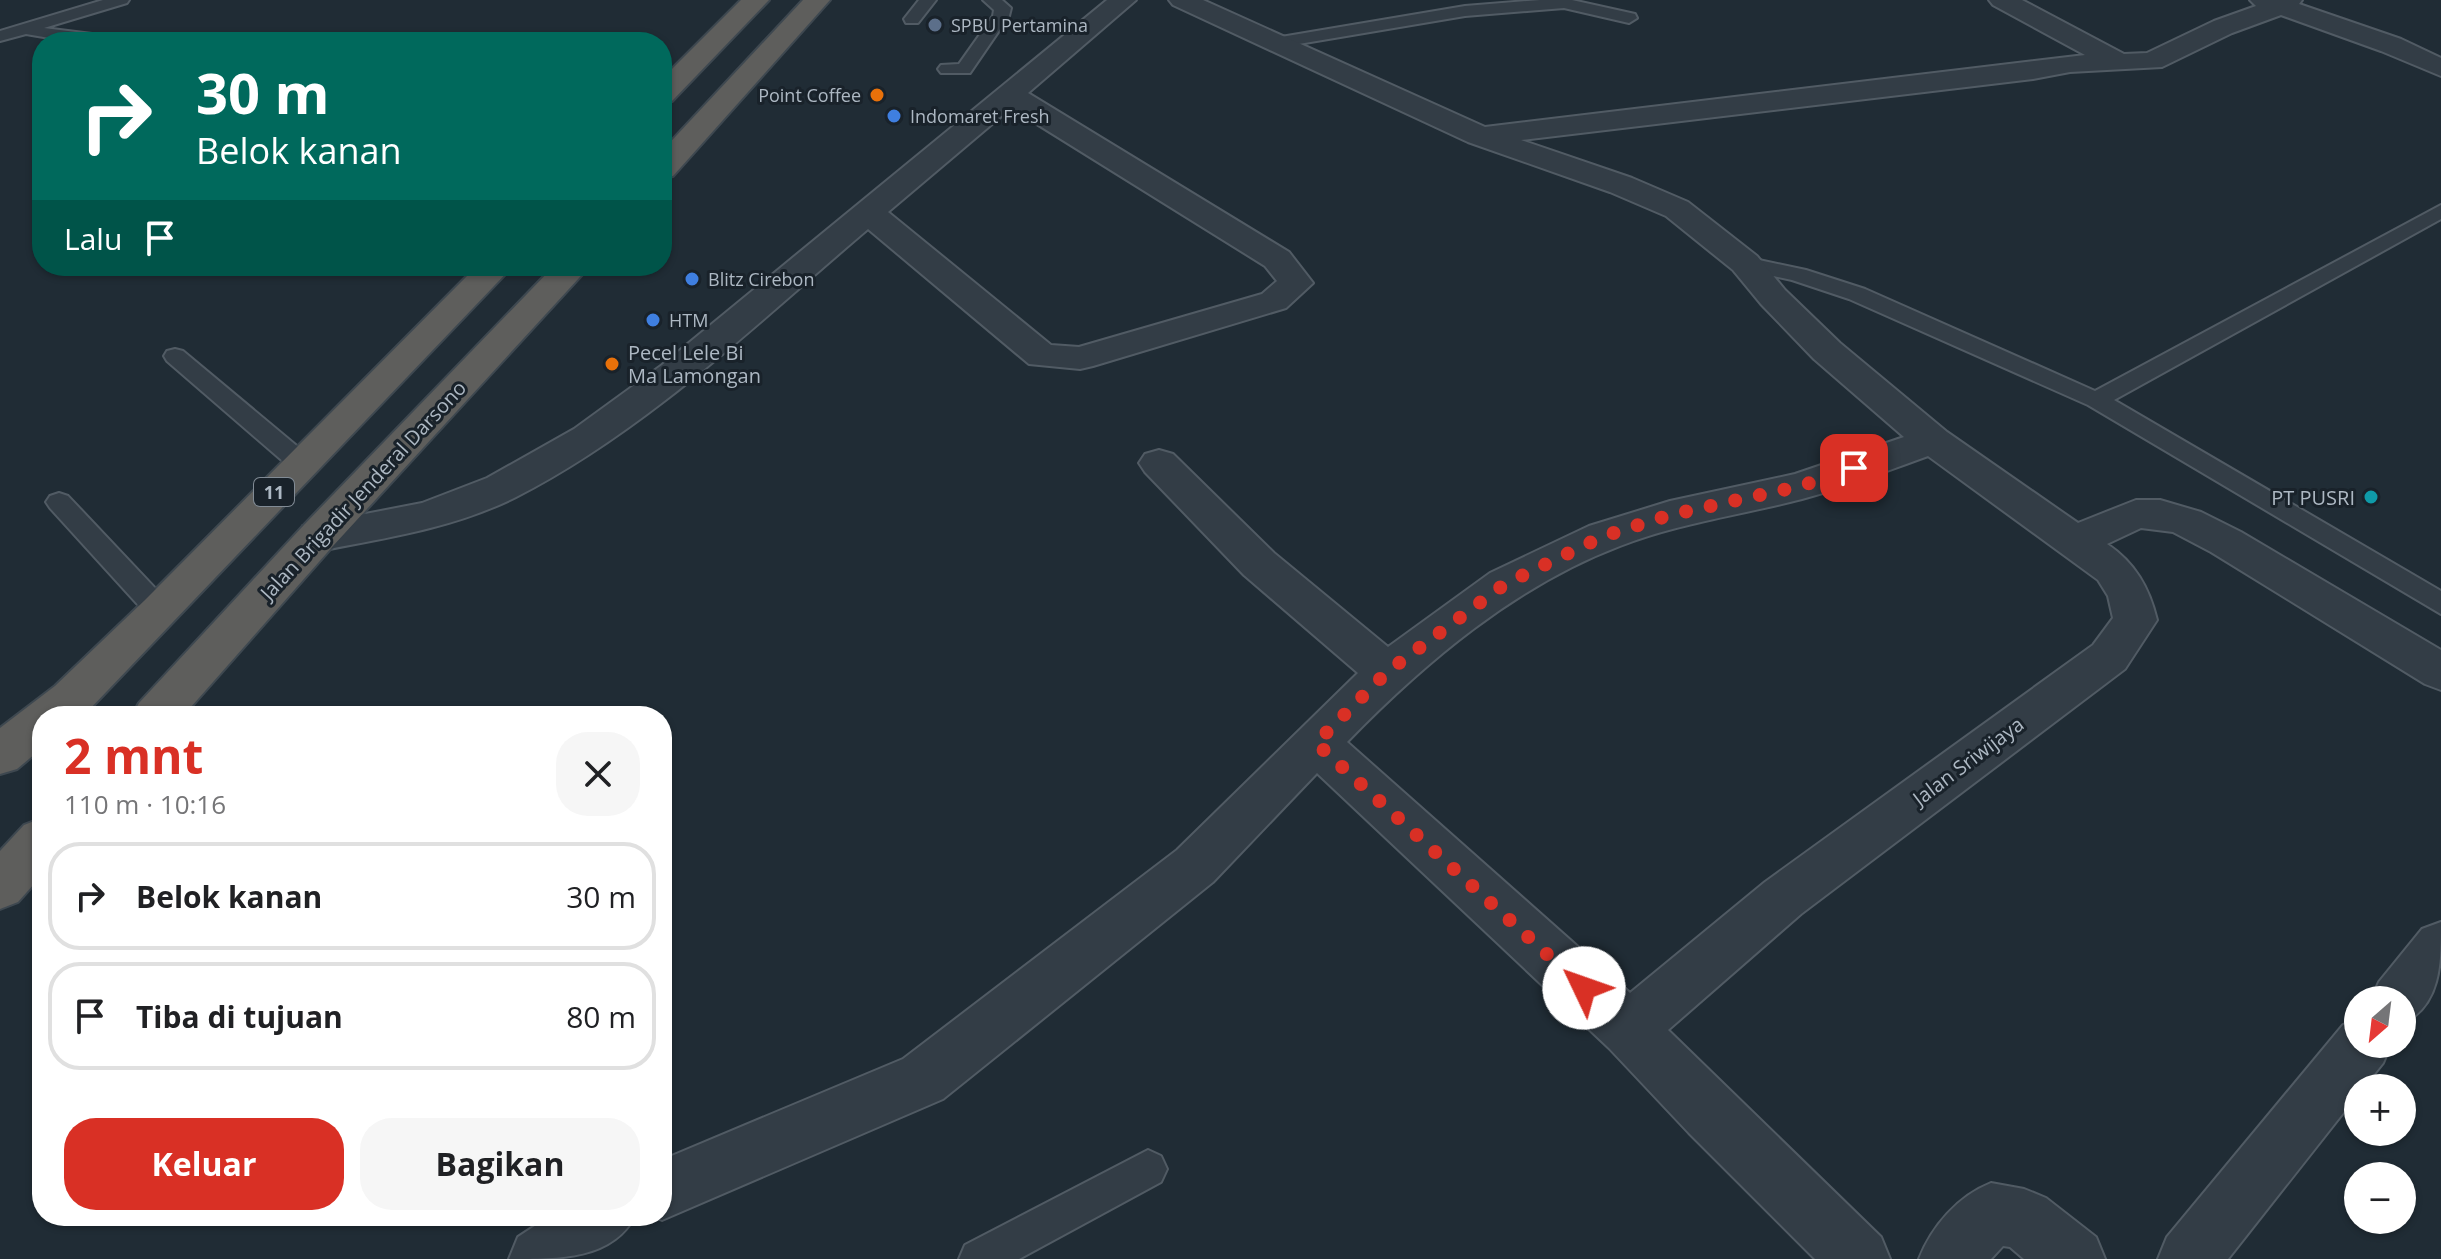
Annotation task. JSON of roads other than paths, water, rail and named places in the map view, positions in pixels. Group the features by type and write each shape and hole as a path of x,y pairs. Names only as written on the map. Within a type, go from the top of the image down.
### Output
{"highway":[{"path":"672,85 756,0"},
{"path":"672,158 817,0"},
{"path":"728,28 786,34"},
{"name":"11","path":"62,706 160,611 486,276"},
{"name":"Jalan Brigadir Jenderal Darsono","path":"164,706 318,536 564,276"},
{"path":"0,755 32,730"},
{"path":"0,886 32,851"}],"street":[{"path":"318,536 428,516 501,488 588,438 675,373 1123,0"},
{"name":"Jalan Sriwijaya","path":"1182,0 1479,136 1621,185 1677,209 1745,263 1773,297 1827,351 1933,441 2113,569 2129,594 2135,620 2109,657 1783,898 1629,1029"},
{"path":"2002,0 2117,61"},
{"path":"1479,136 2033,71 2070,64 2152,61 2278,2 2391,45 2441,68"},
{"path":"870,213 897,239 983,305 1042,356 1057,359 1080,358 1274,301 1296,283 1277,259 1011,95"},
{"path":"672,1186 923,1079 1195,866 1387,672 1505,584 1604,536 1670,515 1801,486 1933,441"},
{"path":"1159,463 1259,564 1387,672"},
{"path":"2075,541 2136,514 2160,514 2187,522 2226,542 2441,672"},
{"path":"1316,743 1629,1029 1709,1113 1859,1259"},
{"path":"2409,986 2441,946"},
{"path":"2189,1259 2352,1058"},
{"path":"1950,1259 1991,1213 2024,1220 2074,1259"},
{"path":"540,1259 590,1226"}],"lane":[{"path":"0,36 121,0"},
{"path":"912,19 928,0"},
{"path":"967,53 1003,8 991,0"},
{"path":"1275,43 1465,11 1564,3 1629,18"},
{"path":"19,30 35,32"},
{"path":"2096,400 2441,211"},
{"path":"1745,263 1798,275 1857,294 2096,400 2441,604"},
{"path":"175,356 301,463"},
{"path":"59,502 160,611"},
{"path":"979,1259 1148,1169"}],"place":[{"name":"SPBU Pertamina","path":"935,25"},
{"name":"Point Coffee","path":"877,95"},
{"name":"Indomaret Fresh","path":"894,116"},
{"name":"Blitz Cirebon","path":"692,279"},
{"name":"HTM","path":"653,320"},
{"name":"Pecel Lele Bi Ma Lamongan","path":"612,364"},
{"name":"PT PUSRI","path":"2371,497"}]}
